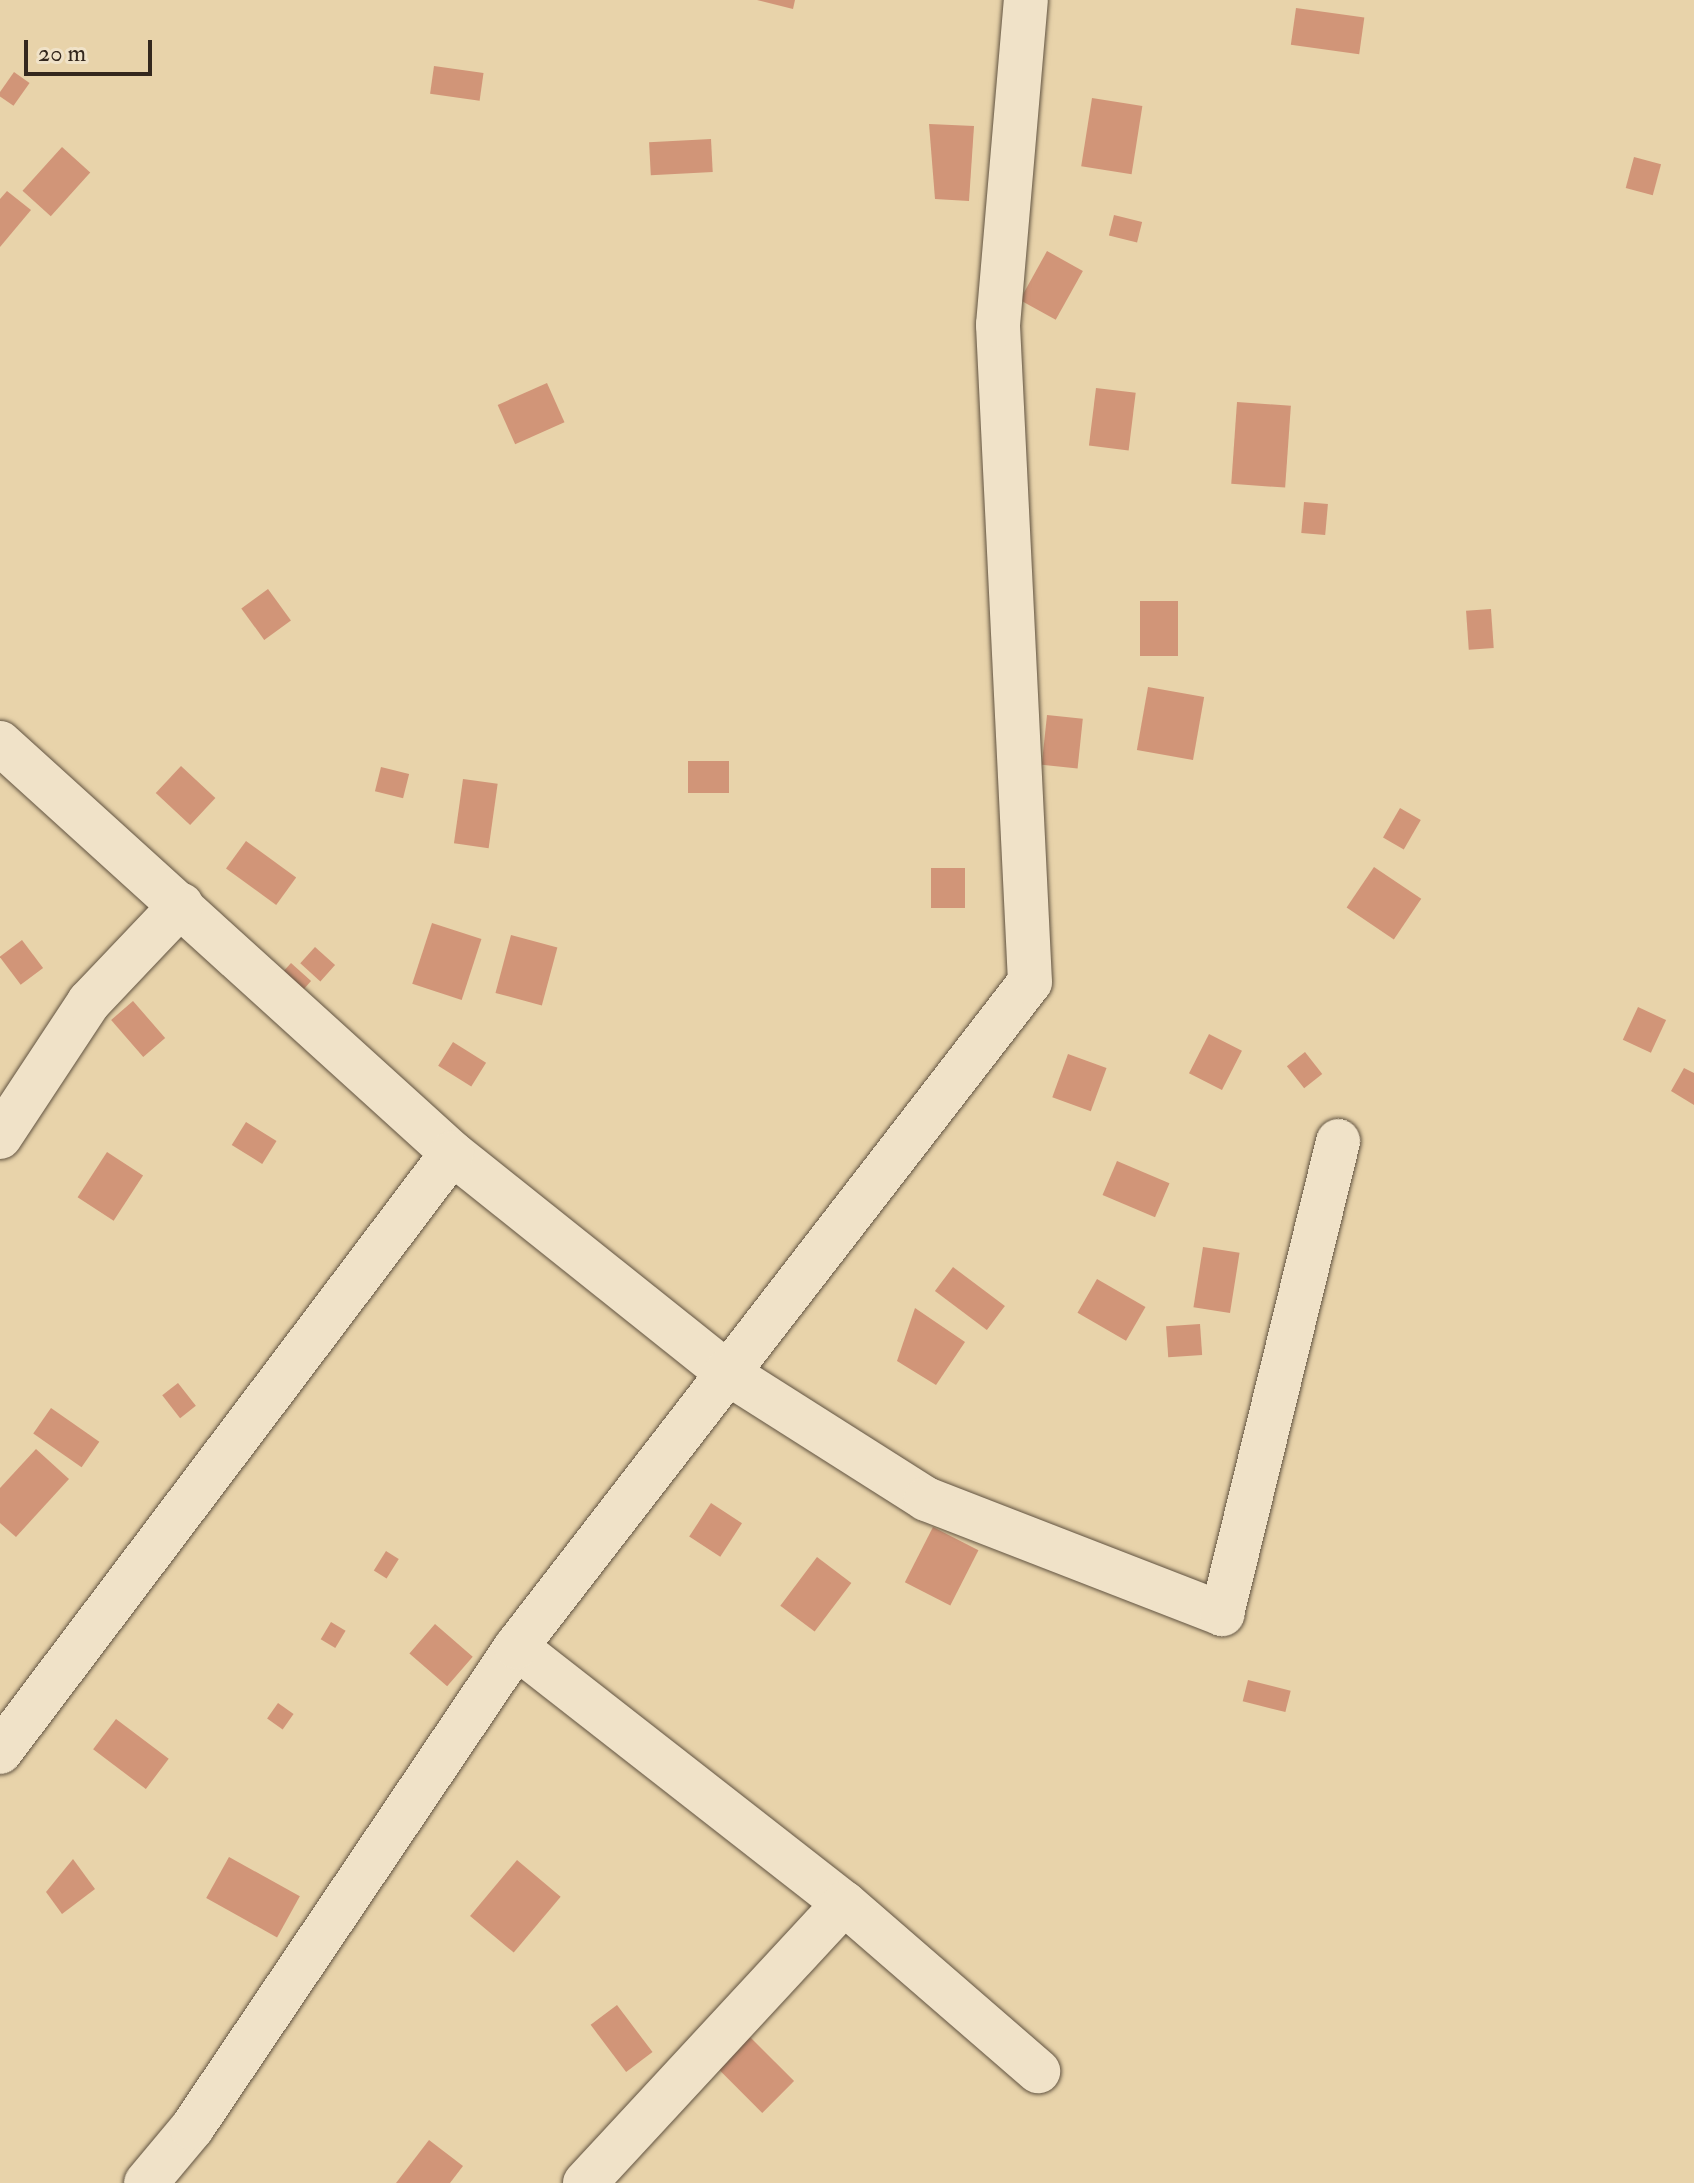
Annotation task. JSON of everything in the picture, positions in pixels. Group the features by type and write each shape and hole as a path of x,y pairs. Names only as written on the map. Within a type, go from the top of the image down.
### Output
{"street":[{"path":"146,2183 192,2128 516,1647 1030,982 998,325 1026,0"},
{"path":"0,743 452,1153 726,1372 926,1499 1222,1614 1338,1141"},
{"path":"0,1137 89,1002 181,905"},
{"path":"0,1752 452,1153"},
{"path":"516,1647 844,1903 1038,2071"},
{"path":"585,2183 844,1903"}],"building":[{"path":"757,0 795,0 793,9"},
{"path":"1296,8 1364,18 1359,54 1291,45"},
{"path":"434,66 484,73 480,101 430,94"},
{"path":"14,72 30,83 14,106 0,96 0,92"},
{"path":"1092,98 1142,106 1132,174 1081,166"},
{"path":"929,124 974,126 969,201 935,199"},
{"path":"711,139 713,172 651,175 649,142"},
{"path":"62,147 90,172 51,216 23,191"},
{"path":"1634,157 1661,164 1653,195 1626,188"},
{"path":"7,191 31,210 0,247 0,199"},
{"path":"1114,215 1142,222 1137,242 1109,235"},
{"path":"1047,251 1083,271 1056,320 1020,300"},
{"path":"547,383 564,422 515,444 498,405"},
{"path":"1096,388 1136,393 1129,450 1089,446"},
{"path":"1237,402 1291,406 1285,488 1231,484"},
{"path":"1304,502 1328,504 1325,535 1301,533"},
{"path":"268,589 291,621 264,640 241,608"},
{"path":"1140,601 1178,601 1178,656 1140,656"},
{"path":"1491,609 1494,648 1469,650 1466,611"},
{"path":"1148,687 1204,697 1193,760 1137,750"},
{"path":"1047,715 1083,719 1078,768 1042,765"},
{"path":"688,761 729,761 729,793 688,793"},
{"path":"181,766 215,798 190,825 156,793"},
{"path":"381,767 409,774 403,798 375,791"},
{"path":"463,779 498,784 489,848 454,843"},
{"path":"1400,808 1421,820 1404,849 1383,837"},
{"path":"246,841 296,877 276,905 226,869"},
{"path":"1374,867 1421,899 1394,939 1347,908"},
{"path":"931,868 965,868 965,908 931,908"},
{"path":"432,923 481,939 462,1000 412,984"},
{"path":"511,935 557,947 542,1005 495,993"},
{"path":"22,940 43,968 21,985 0,957"},
{"path":"315,947 335,965 320,981 300,963"},
{"path":"291,963 311,981 296,998 276,980"},
{"path":"133,1001 165,1038 143,1057 111,1020"},
{"path":"1638,1007 1666,1020 1651,1053 1623,1040"},
{"path":"1209,1034 1242,1051 1222,1090 1189,1073"},
{"path":"453,1042 486,1063 471,1086 438,1066"},
{"path":"1305,1052 1322,1074 1304,1088 1287,1066"},
{"path":"1068,1054 1107,1068 1091,1111 1052,1097"},
{"path":"1684,1068 1694,1073 1694,1105 1671,1091"},
{"path":"246,1122 277,1141 262,1164 232,1145"},
{"path":"107,1152 143,1175 114,1221 78,1197"},
{"path":"1117,1161 1169,1183 1155,1217 1103,1195"},
{"path":"1203,1247 1240,1253 1230,1313 1193,1307"},
{"path":"953,1267 1005,1306 987,1330 935,1291"},
{"path":"1097,1279 1145,1307 1126,1341 1078,1313"},
{"path":"915,1308 965,1342 936,1385 897,1361"},
{"path":"1200,1324 1202,1355 1168,1357 1166,1326"},
{"path":"178,1383 196,1406 180,1418 162,1395"},
{"path":"51,1408 99,1442 82,1467 33,1433"},
{"path":"36,1449 69,1479 16,1537 0,1523 0,1488"},
{"path":"711,1503 742,1523 720,1557 689,1537"},
{"path":"933,1527 978,1550 950,1605 905,1582"},
{"path":"386,1551 399,1559 387,1578 374,1571"},
{"path":"817,1557 851,1583 815,1632 780,1606"},
{"path":"331,1622 346,1631 335,1648 321,1639"},
{"path":"435,1624 473,1657 447,1686 409,1653"},
{"path":"1248,1680 1291,1691 1285,1712 1243,1701"},
{"path":"278,1703 294,1714 283,1729 267,1719"},
{"path":"116,1719 169,1759 146,1789 93,1749"},
{"path":"229,1857 300,1896 277,1937 206,1898"},
{"path":"73,1859 95,1889 62,1914 46,1892"},
{"path":"517,1860 561,1897 514,1953 470,1916"},
{"path":"617,2005 653,2052 626,2072 591,2025"},
{"path":"746,2033 794,2081 762,2113 714,2065"},
{"path":"429,2140 463,2166 450,2183 396,2183"}]}
